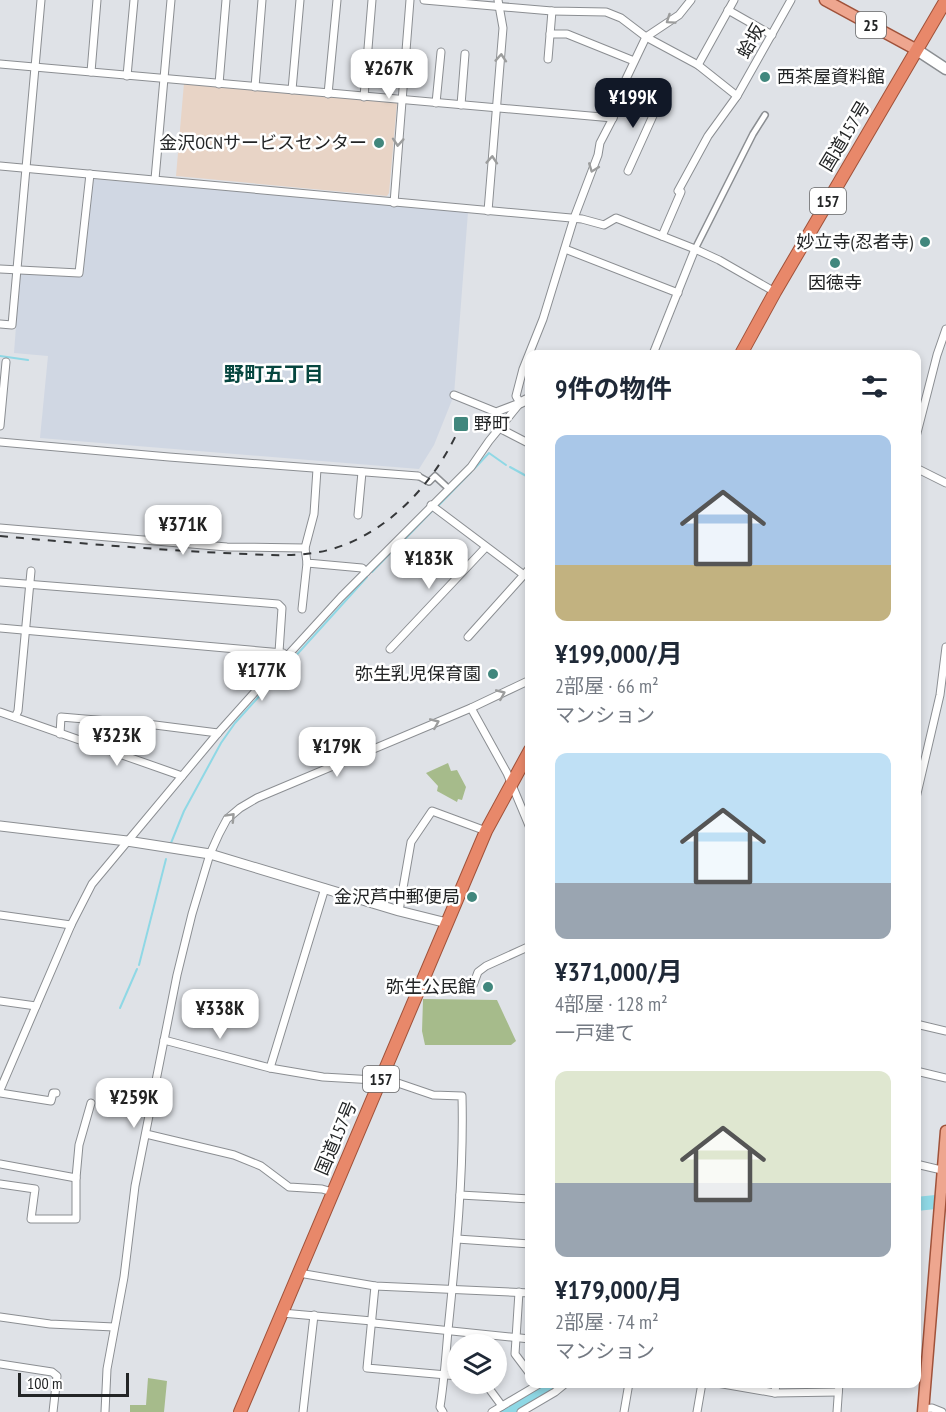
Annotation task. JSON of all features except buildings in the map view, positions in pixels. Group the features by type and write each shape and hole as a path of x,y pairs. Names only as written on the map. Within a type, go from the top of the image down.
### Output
{"highway":[{"name":"国道157号","path":"743,350 946,0"},
{"name":"国道157号","path":"240,1412 486,831 510,784 525,769"}],"main road":[{"name":"25","path":"825,0 917,50"},
{"path":"917,50 946,69"},
{"path":"923,1410 946,1131"}],"street":[{"path":"0,324 12,325 41,0"},
{"path":"91,72 97,0"},
{"path":"127,76 134,0"},
{"path":"155,179 171,0"},
{"path":"219,84 225,0"},
{"path":"255,87 262,0"},
{"path":"292,90 300,0"},
{"path":"328,94 337,0"},
{"path":"364,97 372,0"},
{"path":"394,203 410,0"},
{"path":"424,0 499,3 552,11 606,12 621,18 646,37 698,65 737,96"},
{"path":"531,350 543,319 574,218 598,155 600,143 613,118 634,61 646,37 679,15 691,0"},
{"path":"698,65 734,0"},
{"path":"780,0 790,2"},
{"name":"蛤坂","path":"662,236 679,191 708,136 737,96 790,2"},
{"path":"488,211 503,28 499,3"},
{"path":"728,10 772,35"},
{"path":"548,59 552,11"},
{"path":"550,34 567,34 634,61"},
{"path":"436,103 441,52"},
{"path":"461,105 465,54"},
{"path":"0,64 613,118"},
{"path":"628,171 661,98"},
{"path":"655,350 695,249 753,134 765,115"},
{"path":"0,166 574,218 604,225 616,219 719,260 775,292"},
{"path":"0,270 80,273 90,174"},
{"path":"565,249 678,293"},
{"path":"921,417 946,329"},
{"path":"0,426 6,362"},
{"path":"520,403 516,396 525,364"},
{"path":"454,395 496,412 525,400"},
{"path":"56,1093 53,1093 51,1101 0,1092 71,925 92,884 218,733 288,654 431,505 471,467 520,403"},
{"path":"499,428 525,441"},
{"path":"0,442 418,476 429,482 435,476 448,488"},
{"path":"302,609 307,563 305,548 314,514 317,469"},
{"path":"921,470 946,483"},
{"path":"358,515 362,472"},
{"path":"431,505 524,576 468,637"},
{"path":"0,528 227,548 305,548"},
{"path":"390,649 486,547"},
{"path":"307,563 362,568 366,572"},
{"path":"15,717 18,711 32,571"},
{"path":"0,582 278,604 282,608 279,652"},
{"path":"0,628 288,654"},
{"path":"921,779 943,696 946,647"},
{"path":"105,1412 106,1368 123,1277 135,1186 177,975 210,854 227,819 252,801 471,708 525,682"},
{"path":"471,708 507,773 525,817"},
{"path":"0,712 182,776"},
{"path":"60,734 61,717 218,733"},
{"path":"522,810 525,814"},
{"path":"399,911 411,842 432,811 486,831"},
{"path":"0,826 127,841 210,854 399,911 447,923"},
{"path":"270,1068 325,888"},
{"path":"0,915 71,925"},
{"path":"472,988 477,972 525,948"},
{"path":"0,1001 36,1006"},
{"path":"921,1025 946,1031"},
{"path":"164,1040 270,1068 323,1077 392,1081 433,1095 462,1096 464,1145 453,1288 440,1407 442,1412"},
{"path":"921,1072 946,1078"},
{"path":"0,1184 35,1189 31,1219 76,1219 76,1178 80,1144 91,1103"},
{"path":"146,1134 234,1155 261,1166 289,1187 322,1189 332,1192"},
{"path":"0,1164 76,1178"},
{"path":"921,1165 944,1171"},
{"path":"460,1196 525,1199"},
{"path":"457,1239 525,1244"},
{"path":"934,1266 946,1266"},
{"path":"299,1273 375,1286 525,1293"},
{"path":"375,1286 367,1368 447,1375"},
{"path":"519,1292 515,1354 525,1367"},
{"path":"282,1313 525,1338"},
{"path":"303,1412 314,1315"},
{"path":"0,1317 50,1324 114,1327"},
{"path":"0,1364 52,1372 57,1376 53,1412"},
{"path":"492,1412 531,1388"},
{"path":"522,1412 560,1388"},
{"path":"624,1412 628,1388"},
{"path":"697,1412 701,1388"},
{"path":"746,1388 775,1393 838,1392"},
{"path":"775,1393 776,1388"},
{"path":"837,1412 838,1388"},
{"path":"493,1394 502,1406"},
{"path":"923,1410 932,1408 942,1412"}],"shaded area":[{"path":"184,83 397,103 389,193 387,196 176,176"},
{"path":"93,179 468,212 454,395 434,445 419,469 40,438 48,356 14,353 20,272 83,276"}],"green space":[{"path":"448,763 451,771 457,770 466,787 462,800 458,799 457,802 437,791 438,786 426,773"},
{"path":"423,999 497,1000 516,1041 511,1045 425,1045 422,1031"},
{"path":"148,1378 167,1381 164,1412 130,1412 130,1405 146,1405"}],"waterway":[{"path":"0,356 28,360"},
{"path":"474,469 489,453 506,465"},
{"path":"510,467 525,475"},
{"path":"438,506 471,472"},
{"path":"404,540 433,510"},
{"path":"372,572 400,543"},
{"path":"171,843 184,811 221,743 235,723 367,577"},
{"path":"139,965 166,859"},
{"path":"120,1008 137,969"},
{"path":"921,1204 946,1201"},
{"path":"505,1412 546,1388"}],"railway":[{"path":"0,536 223,553 278,555 319,552 353,541 372,531 407,504 436,469 458,431"}],"place":[{"name":"西茶屋資料館","path":"765,77"},
{"name":"金沢OCNサービスセンター","path":"379,143"},
{"name":"妙立寺(忍者寺)","path":"925,242"},
{"name":"因徳寺","path":"835,263"},
{"name":"野町","path":"461,424"},
{"name":"弥生乳児保育園","path":"493,674"},
{"name":"金沢芦中郵便局","path":"472,897"},
{"name":"弥生公民館","path":"488,987"}],"district":[{"name":"野町五丁目","path":"274,374"}]}
